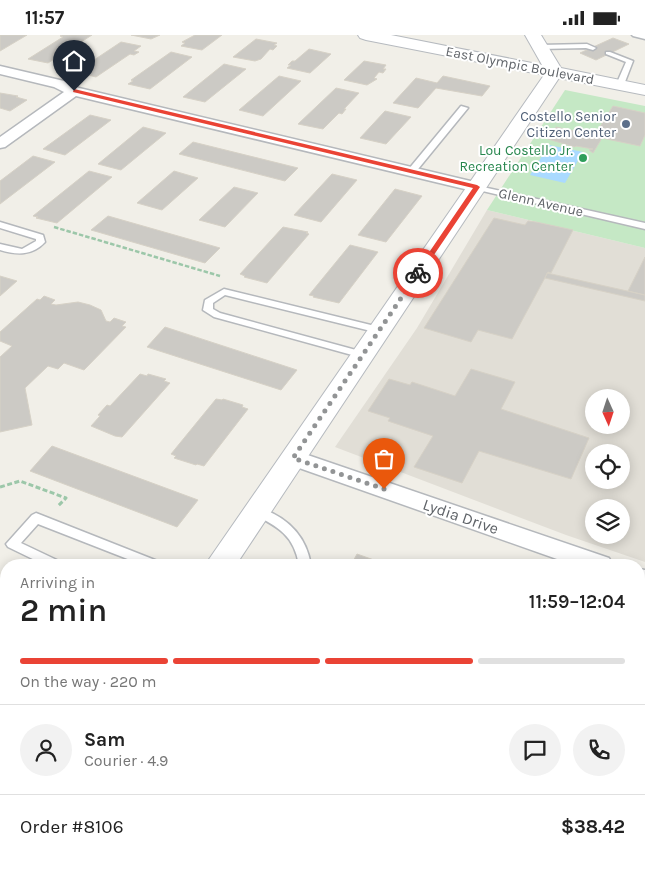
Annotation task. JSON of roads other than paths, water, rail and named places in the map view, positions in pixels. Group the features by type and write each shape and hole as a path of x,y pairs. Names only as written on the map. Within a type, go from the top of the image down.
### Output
{"street":[{"name":"East Olympic Boulevard","path":"366,35 645,90"},
{"path":"224,559 555,72 536,41"},
{"name":"Glenn Avenue","path":"0,70 59,84 74,91 477,187"},
{"path":"0,144 74,91"},
{"name":"Lydia Drive","path":"293,458 584,559"}],"lane":[{"path":"634,35 645,37"},
{"path":"536,41 593,48"},
{"path":"608,53 630,61 620,85"},
{"path":"411,172 464,108"},
{"name":"Glenn Avenue","path":"477,187 645,226"},
{"path":"0,225 40,237 41,241 29,251 18,253 0,247"},
{"path":"363,355 217,315 208,310 208,302 224,292 379,330"},
{"path":"257,511 286,526 304,550 305,559"},
{"path":"44,559 12,544 36,519 140,559"}],"water":[{"path":"549,145 583,152 565,183 530,175"}],"place":[{"name":"Costello Senior Citizen Center","path":"626,124"},
{"name":"Lou Costello Jr. Recreation Center","path":"583,158"}]}
